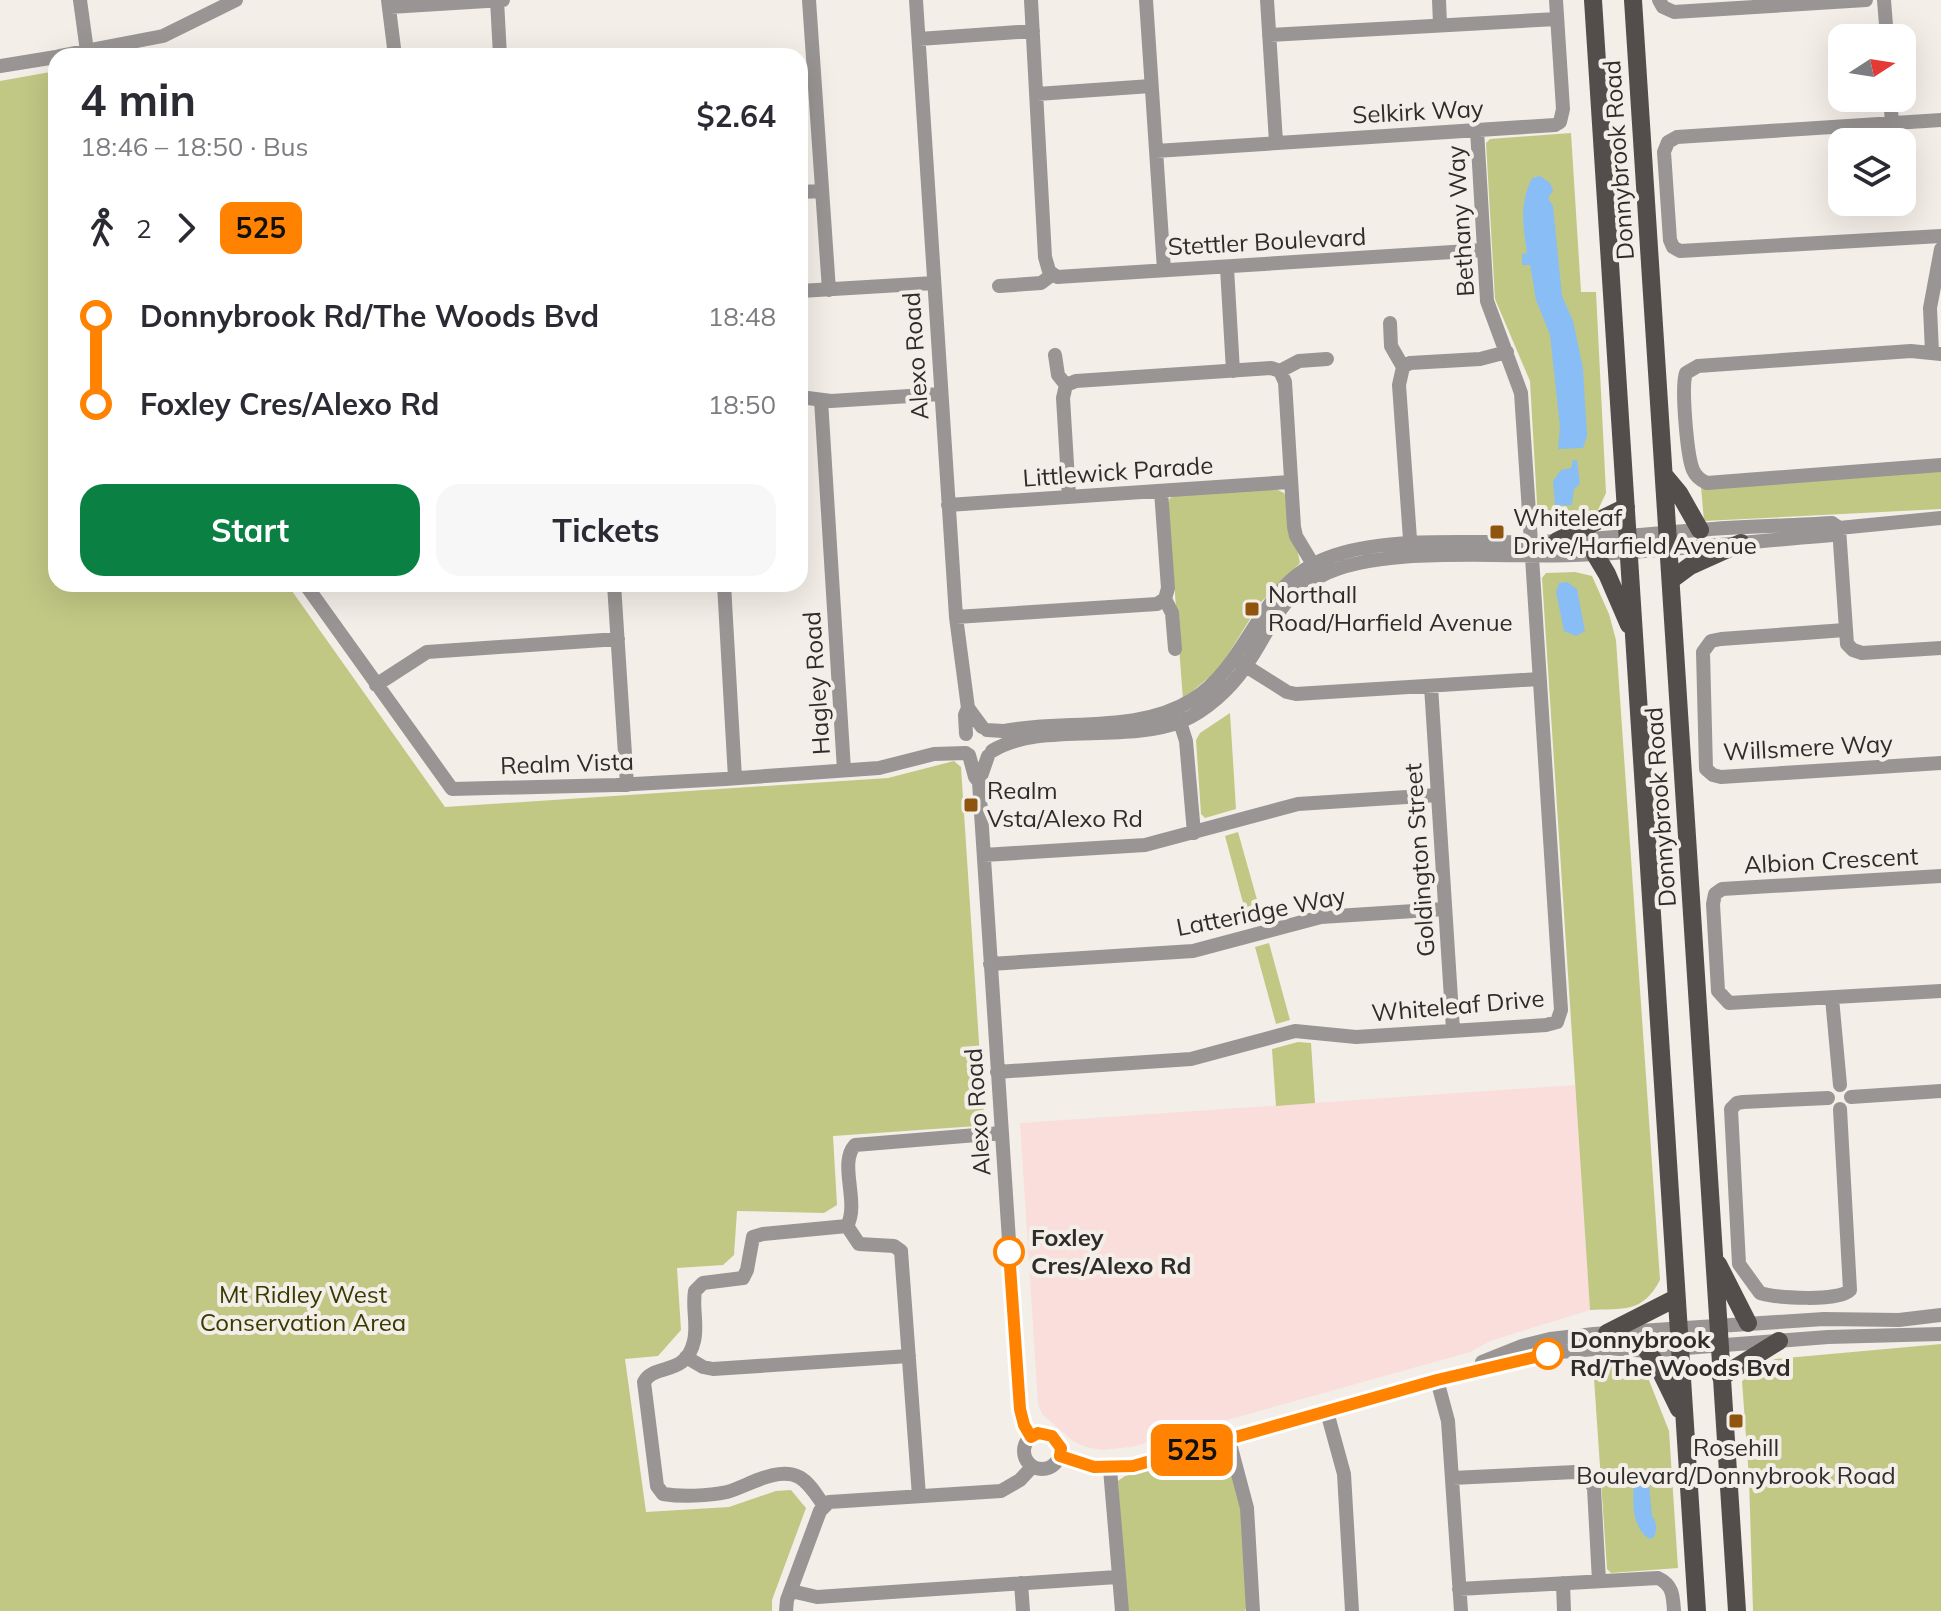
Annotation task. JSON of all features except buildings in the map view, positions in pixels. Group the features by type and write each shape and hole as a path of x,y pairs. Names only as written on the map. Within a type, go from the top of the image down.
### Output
{"main road":[{"name":"Donnybrook Road","path":"1593,0 1697,1611"},
{"name":"Donnybrook Road","path":"1633,0 1737,1611"},
{"path":"1664,475 1679,493 1700,530"},
{"path":"1557,541 1626,507"},
{"path":"1671,580 1690,566 1741,543"},
{"path":"1595,554 1635,639"},
{"path":"1713,1255 1748,1323"},
{"path":"1607,1333 1676,1298"},
{"path":"1721,1377 1779,1341"},
{"path":"1647,1351 1658,1366 1684,1419"}],"street":[{"path":"80,0 87,48"},
{"path":"198,0 206,15"},
{"path":"129,48 163,36 236,0"},
{"path":"497,0 500,48"},
{"path":"394,48 389,4 503,0"},
{"path":"808,48 809,0"},
{"name":"Alexo Road","path":"916,0 956,617 968,708 965,715 966,745 979,782"},
{"path":"1031,0 1045,257 1053,274"},
{"path":"1146,0 1164,270"},
{"path":"1267,0 1276,142"},
{"path":"1439,0 1440,24"},
{"name":"Selkirk Way","path":"1156,151 1550,127 1560,122 1563,109 1556,0"},
{"path":"1659,0 1663,7 1674,12 1866,0"},
{"path":"1884,0 1886,24"},
{"path":"1269,35 1557,19"},
{"path":"919,39 1033,31"},
{"path":"0,66 48,58"},
{"path":"808,82 822,191 829,290"},
{"path":"1037,94 1151,86"},
{"path":"1891,112 1892,122"},
{"path":"1941,120 1673,138 1664,152 1670,240 1673,247 1684,252 1941,236"},
{"name":"Bethany Way","path":"1477,130 1487,301 1521,393 1532,549"},
{"path":"808,192 822,191"},
{"path":"1941,249 1930,308 1937,353 1698,366 1686,373 1684,387 1690,461 1693,472 1702,481 1713,483 1941,465"},
{"name":"Stettler Boulevard","path":"999,286 1041,283 1053,274 1067,278 1484,250"},
{"path":"1227,268 1233,371"},
{"path":"808,291 934,283"},
{"path":"1390,323 1391,346 1403,367 1399,385 1411,551"},
{"path":"1403,367 1410,363 1491,358 1507,352"},
{"path":"1055,355 1058,375 1066,385"},
{"path":"1066,385 1076,381 1271,368 1280,371 1299,361 1327,359"},
{"path":"1280,371 1285,382 1296,536 1316,570"},
{"path":"1066,385 1063,398 1069,497"},
{"path":"808,398 941,394"},
{"name":"Hagley Road","path":"821,400 844,770"},
{"name":"Littlewick Parade","path":"948,505 1290,482"},
{"path":"1161,491 1168,588 1165,599 1172,613 1175,649"},
{"path":"1532,549 1557,541 1741,543 1832,535 1839,528 1941,518"},
{"path":"1668,540 1700,530 1832,523 1839,528"},
{"path":"1839,528 1847,644 1862,653 1941,648"},
{"path":"990,753 1003,744 1025,738 1136,732 1180,722 1201,711 1223,693 1279,591 1316,570 1411,551 1532,549 1595,554 1628,544"},
{"name":"Whiteleaf Drive","path":"997,1072 1191,1059 1295,1031 1356,1037 1557,1022 1560,1017 1532,549"},
{"name":"Realm Vista","path":"311,592 452,789 627,785 879,768 966,745 977,759 990,753"},
{"path":"615,592 627,785"},
{"path":"724,592 735,778"},
{"path":"956,617 1157,604 1165,599"},
{"name":"Willsmere Way","path":"1845,630 1721,639 1706,645 1703,652 1706,769 1721,777 1941,763"},
{"path":"376,685 427,652 618,639"},
{"path":"1240,663 1287,692 1296,694 1539,679"},
{"path":"984,728 1003,731 1143,719 1165,713 1193,699 1240,663"},
{"name":"Goldington Street","path":"1431,686 1453,1030"},
{"name":"Alexo Road","path":"968,708 984,728"},
{"path":"1180,722 1186,741 1194,833"},
{"path":"966,745 984,728"},
{"path":"984,728 993,737 990,753"},
{"name":"Alexo Road","path":"990,753 979,782 1020,1409 1031,1437"},
{"path":"984,855 1145,845 1298,804 1438,795"},
{"name":"Albion Crescent","path":"1941,876 1720,890 1715,894 1713,904 1718,991 1722,998 1734,1003 1941,991"},
{"name":"Latteridge Way","path":"990,964 1193,951 1321,917 1445,909"},
{"path":"1832,998 1840,1085"},
{"path":"1840,1085 1848,1089 1851,1097 1848,1106 1840,1109 1831,1105 1828,1098 1830,1090 1840,1085"},
{"path":"1851,1097 1941,1091"},
{"path":"1828,1098 1743,1102 1731,1109 1739,1264 1760,1293 1833,1297 1846,1295 1850,1290 1840,1109"},
{"path":"847,1226 852,1212 848,1158 855,1145 1001,1133"},
{"path":"847,1226 859,1244 894,1246 901,1251 919,1496"},
{"path":"824,1506 807,1483 789,1475 766,1478 720,1493 668,1495 659,1490 644,1382 650,1374 676,1367 686,1357 694,1342 695,1291 703,1283 743,1278 753,1237 847,1226"},
{"path":"1437,1380 1522,1346 1550,1339 1748,1323 1909,1319 1941,1315"},
{"path":"1060,1456 1110,1469 1133,1466 1437,1380 1559,1352 1607,1348 1647,1351 1941,1334"},
{"path":"686,1357 713,1369 909,1356"},
{"path":"1437,1380 1448,1421 1461,1611"},
{"path":"1327,1412 1344,1474 1352,1611"},
{"path":"1038,1433 1052,1436 1061,1448 1060,1456 1052,1466 1032,1467 1025,1455 1031,1437 1038,1433"},
{"path":"1229,1440 1247,1508 1253,1611"},
{"path":"786,1611 824,1506 837,1501 1001,1491 1020,1480 1032,1467"},
{"path":"1110,1469 1122,1611"},
{"path":"1452,1478 1575,1472 1587,1476 1594,1488 1599,1581"},
{"path":"791,1591 817,1597 1117,1577"},
{"path":"1459,1589 1652,1578 1662,1580 1672,1590 1674,1611"},
{"path":"1021,1583 1023,1611"},
{"path":"1563,1583 1564,1611"}],"shaded area":[{"path":"1575,1085 1590,1310 1490,1341 1470,1352 1131,1447 1102,1450 1085,1447 1073,1441 1042,1414 1038,1404 1020,1123"}],"green space":[{"name":"Mt Ridley West Conservation Area","path":"48,72 48,592 293,592 445,807 888,778 954,761 961,767 984,1119 977,1126 833,1136 837,1205 824,1213 737,1211 734,1255 723,1265 677,1268 681,1330 658,1356 625,1359 646,1512 729,1507 776,1491 791,1490 806,1508 772,1600 772,1611 0,1611 0,81"},
{"path":"1571,133 1581,292 1596,292 1606,493 1597,512 1545,524 1538,521 1530,381 1495,299 1486,143 1490,139"},
{"path":"1941,469 1941,509 1704,521 1701,487"},
{"path":"1276,489 1284,493 1287,499 1300,563 1260,603 1219,669 1183,699 1170,498"},
{"path":"1575,572 1592,576 1609,614 1616,640 1660,1280 1639,1304 1590,1310 1542,578 1546,573"},
{"path":"1230,713 1236,809 1205,818 1201,814 1196,740 1200,733"},
{"path":"1238,832 1263,921 1249,925 1225,836"},
{"path":"1269,943 1290,1020 1276,1024 1255,947"},
{"path":"1298,1042 1311,1043 1315,1103 1276,1106 1272,1049"},
{"path":"1941,1344 1941,1611 1753,1611 1742,1381 1775,1359"},
{"path":"1627,1362 1643,1365 1669,1431 1678,1568 1611,1573 1607,1569 1593,1364"},
{"path":"1217,1452 1229,1460 1241,1503 1245,1611 1127,1611 1118,1481 1125,1476"}],"water":[{"path":"1540,176 1550,183 1553,191 1548,198 1553,206 1562,296 1573,321 1583,368 1587,436 1583,448 1558,449 1560,427 1550,335 1536,300 1530,265 1522,265 1522,254 1527,253 1523,224 1525,197 1532,178"},
{"path":"1573,460 1577,460 1580,484 1574,489 1572,505 1555,506 1553,481 1561,470 1571,468"},
{"path":"1567,582 1577,589 1585,631 1576,636 1564,631 1556,592 1559,583"},
{"path":"1639,1468 1644,1471 1649,1484 1656,1526 1654,1537 1649,1539 1635,1517 1635,1472"}],"bus line":[{"name":"525","path":"1009,1252 1020,1409 1024,1425 1031,1437 1038,1433 1052,1436 1061,1448 1060,1456 1094,1467 1110,1469 1133,1466 1437,1380 1548,1354"}],"place":[{"name":"Whiteleaf Drive/Harfield Avenue","path":"1497,532"},
{"name":"Northall Road/Harfield Avenue","path":"1252,609"},
{"name":"Realm Vsta/Alexo Rd","path":"971,805"},
{"name":"Foxley Cres/Alexo Rd","path":"1009,1252"},
{"name":"Donnybrook Rd/The Woods Bvd","path":"1548,1354"},
{"name":"Rosehill Boulevard/Donnybrook Road","path":"1736,1421"}]}
